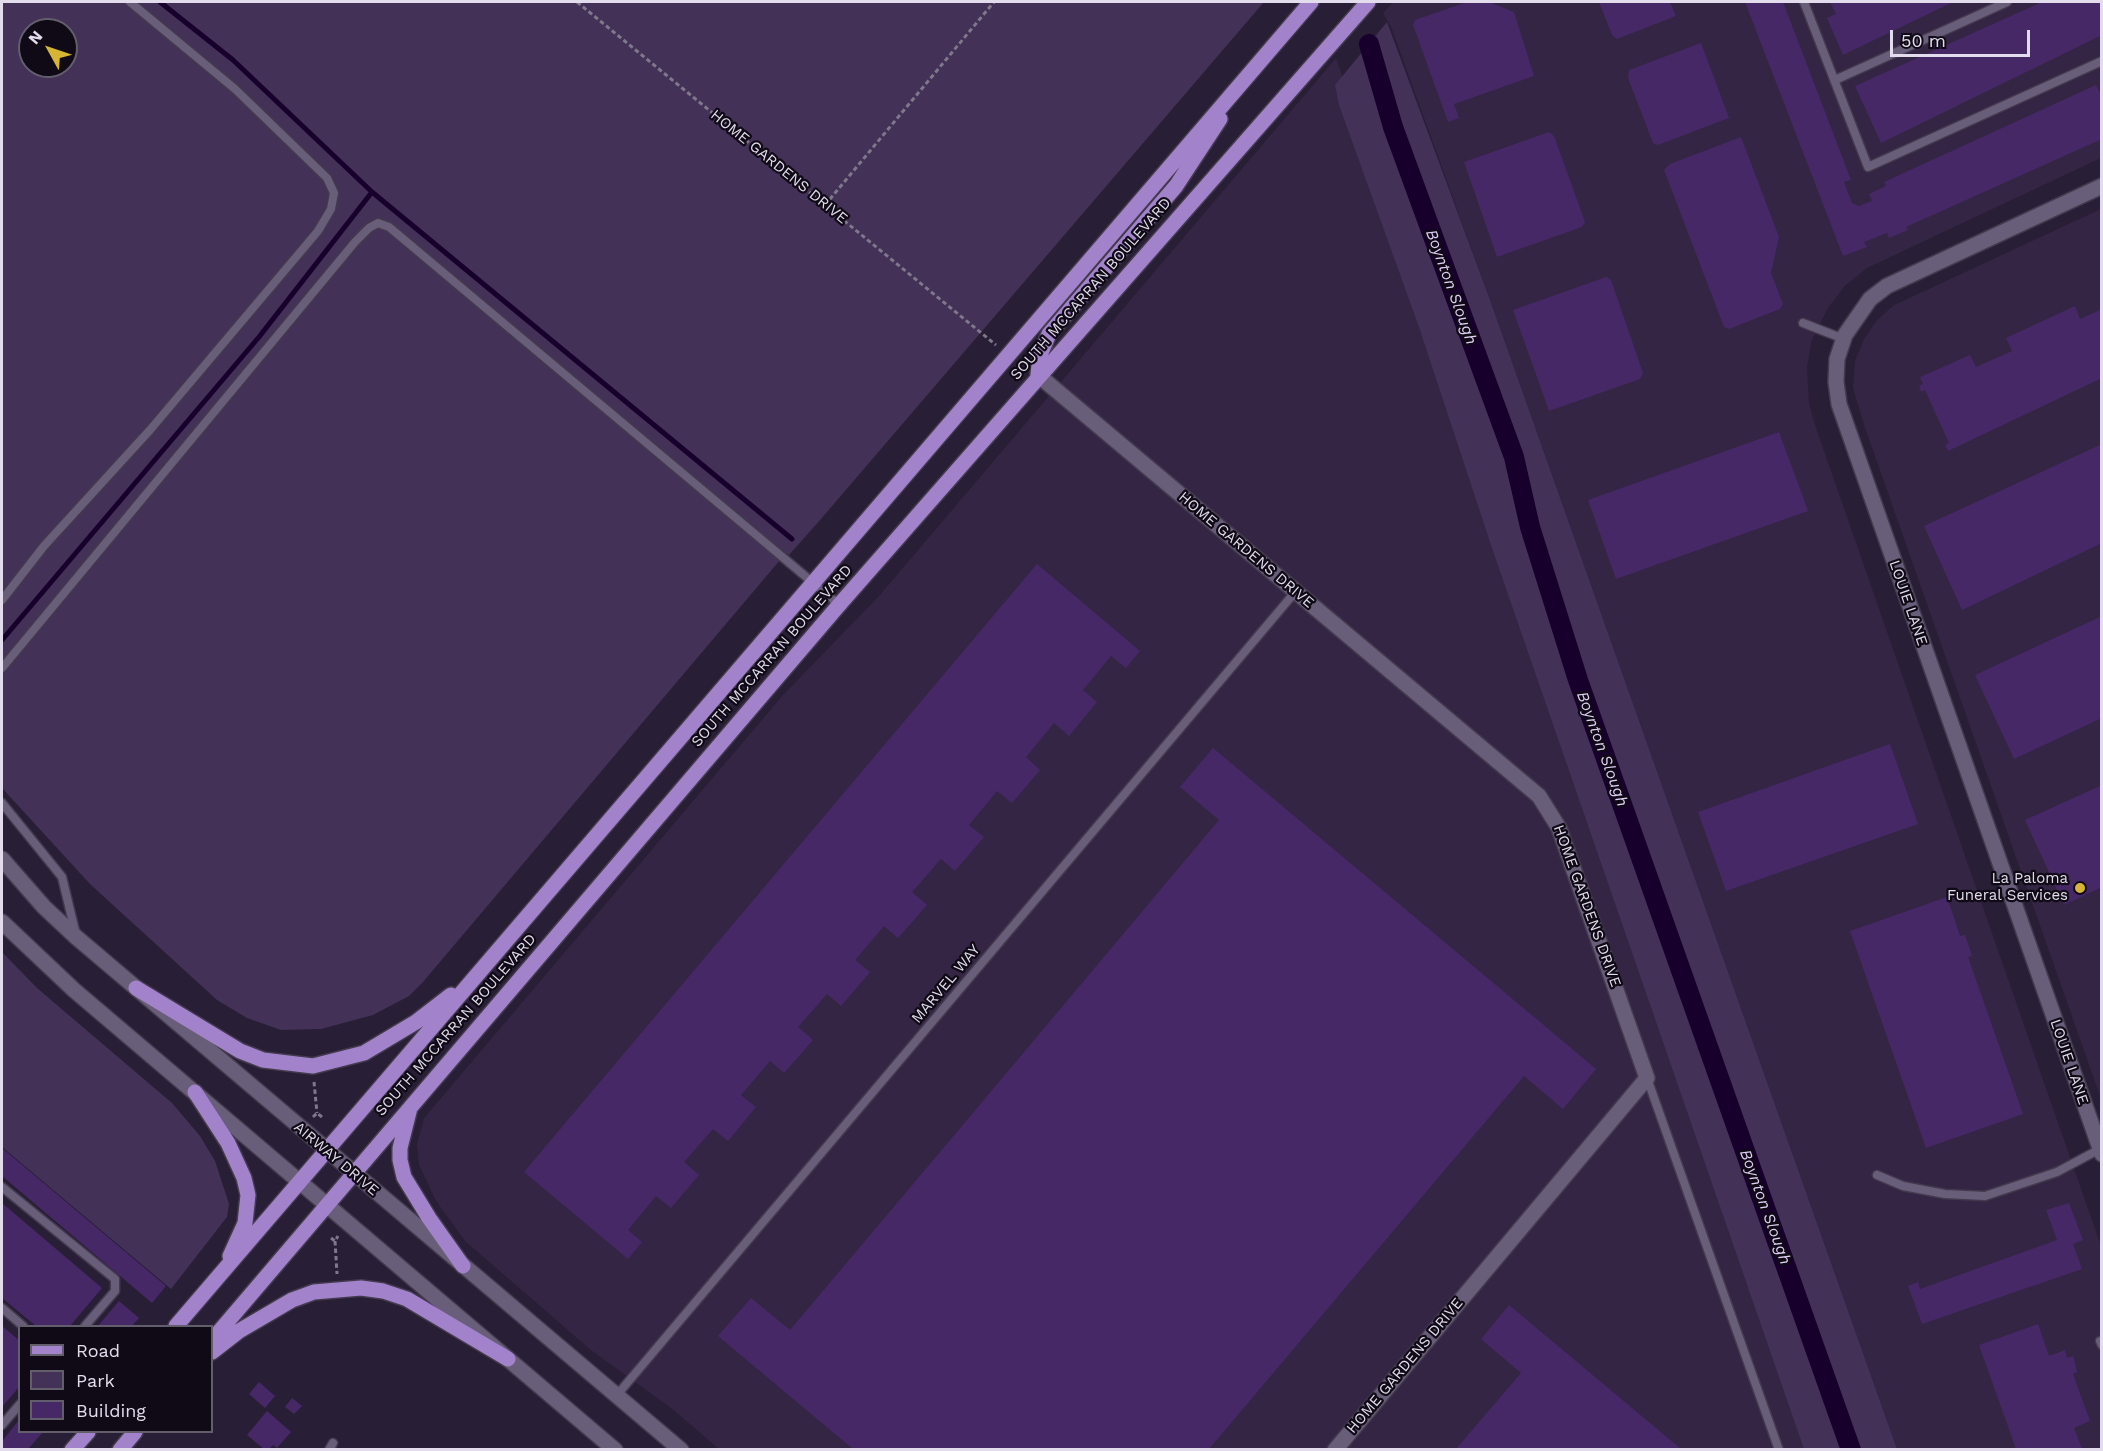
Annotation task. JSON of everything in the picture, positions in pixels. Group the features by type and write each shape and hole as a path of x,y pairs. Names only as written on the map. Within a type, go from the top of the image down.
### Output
{"main road":[{"name":"SOUTH MCCARRAN BOULEVARD","path":"177,1325 1311,2"},
{"name":"SOUTH MCCARRAN BOULEVARD","path":"213,1339 411,1105 842,607 1038,375 1368,2"},
{"path":"1038,375 1040,355 1049,334 1176,186 1208,140 1234,92"},
{"path":"136,988 240,1051 263,1060 313,1066 364,1053 391,1038 477,974"},
{"path":"195,1092 228,1143 244,1178 248,1195 245,1223 222,1272"},
{"path":"411,1105 400,1148 404,1177 429,1218 463,1266"},
{"path":"213,1351 239,1331 292,1300 314,1292 361,1288 407,1299 508,1359"},
{"path":"72,1449 86,1433"},
{"path":"120,1449 133,1433"}],"street":[{"name":"LOUIE LANE","path":"2101,1151 1839,404 1836,382 1837,360 1855,316 1870,299 1887,286 2102,186"},
{"name":"HOME GARDENS DRIVE","path":"1038,375 1546,804 1559,828 1647,1078 1335,1449"},
{"name":"AIRWAY DRIVE","path":"2,859 44,907 76,936 681,1449"},
{"path":"2,922 40,960 615,1449"}],"lane":[{"path":"2,600 44,546 150,430 318,231 331,209 334,193 327,178 235,89 130,2"},
{"path":"1804,2 1868,167 2102,61"},
{"path":"1835,80 2007,2"},
{"path":"2,668 354,242 378,223 388,227 842,607"},
{"path":"1803,322 1844,339"},
{"name":"MARVEL WAY","path":"617,1395 1296,591"},
{"path":"2,803 62,877 76,936"},
{"path":"1647,1078 1779,1449"},
{"path":"1877,1175 1903,1186 1945,1194 1985,1196 2057,1172 2101,1151"},
{"path":"2,1188 115,1279 115,1291 86,1325"},
{"path":"2,1308 23,1325"},
{"path":"2,1425 18,1406"}],"path":[{"name":"HOME GARDENS DRIVE","path":"577,2 981,332"},
{"path":"825,205 994,2"},
{"path":"314,1072 317,1113 322,1117"},
{"path":"313,1117 317,1113"},
{"path":"334,1241 338,1236"},
{"path":"331,1238 334,1241 338,1278"}],"shaded area":[{"path":"1393,2 2101,2 2101,158 1867,268 1845,286 1828,308 1812,340 1807,367 1809,403 1815,425 2101,1246 2101,1449 1897,1449 1489,297 1391,27 1383,13"},
{"path":"1336,58 1823,1449 720,1450 671,1408 592,1351 465,1241 436,1201 419,1165 417,1144 424,1118 783,695 879,596"},
{"path":"2101,209 2101,1099 1853,388 1855,361 1864,339 1877,320 1894,305"}],"green space":[{"path":"2,2 1264,2 821,519 789,555 786,553 409,996 373,1015 321,1029 281,1030 247,1018 217,1000 90,884 2,788"},
{"path":"1387,22 1489,297 1897,1449 1804,1449 1493,551 1419,327 1339,105 1335,85"},
{"path":"2,952 37,988 172,1103 200,1136 215,1161 229,1204 227,1217 171,1289 2,1147"}],"building":[{"path":"1467,2 1489,2 1514,12 1534,76 1454,104 1459,118 1448,122 1413,25 1415,20"},
{"path":"1599,2 1670,2 1676,16 1617,39 1612,35"},
{"path":"1745,2 1783,2 1851,180 1844,182 1852,203 1859,206 1872,201 1869,194 1886,186 1884,182 2096,85 2102,97 2102,139 1906,227 1908,230 1889,238 1887,233 1864,242 1867,247 1843,256"},
{"path":"1830,2 1953,2 1843,55 1827,18 1836,14"},
{"path":"2042,2 2102,2 2102,35 1881,143 1855,86"},
{"path":"1701,43 1729,118 1658,145 1653,143 1628,78 1629,70"},
{"path":"1549,132 1554,136 1585,222 1582,227 1497,257 1464,162"},
{"path":"1741,137 1779,237 1771,273 1783,304 1780,309 1729,329 1724,327 1664,170 1670,164"},
{"path":"1606,277 1611,280 1643,373 1640,379 1549,411 1513,310"},
{"path":"2075,306 2080,319 2102,309 2102,378 1948,451 1945,445 1949,443 1925,390 1921,392 1919,386 1923,384 1920,377 1970,355 1976,367 2012,351 2006,338"},
{"path":"1779,432 1808,511 1616,579 1588,500"},
{"path":"2102,444 2102,543 1962,610 1924,526"},
{"path":"1037,564 1140,651 1126,668 1111,656 1083,690 1097,702 1069,736 1054,723 1026,757 1040,770 1012,803 997,791 969,825 984,837 955,871 941,859 912,892 927,905 898,938 884,926 855,960 870,972 841,1006 827,994 798,1027 813,1040 784,1073 770,1061 741,1095 756,1107 728,1141 713,1129 684,1162 699,1175 671,1208 656,1196 628,1230 642,1242 628,1259 524,1172"},
{"path":"2102,616 2102,718 2014,759 1975,675"},
{"path":"1890,744 1918,824 1726,891 1698,812"},
{"path":"1213,748 1596,1069 1563,1109 1524,1076 1209,1449 853,1449 718,1336 751,1298 790,1330 962,1126 1219,820 1180,787"},
{"path":"2102,785 2102,887 2064,905 2025,820"},
{"path":"1947,897 1960,936 1965,935 1972,956 1968,957 2023,1114 1926,1148 1850,931"},
{"path":"2,1148 166,1286 152,1303 2,1176"},
{"path":"2,1203 102,1288 71,1325 35,1325 2,1298"},
{"path":"2069,1203 2083,1240 2073,1244 2082,1269 1922,1324 1908,1286 1918,1282 1920,1289 2057,1240 2046,1210"},
{"path":"119,1301 139,1318 133,1325 99,1325"},
{"path":"1509,1305 1681,1449 1456,1449 1521,1373 1481,1339"},
{"path":"2038,1324 2049,1356 2065,1350 2067,1358 2073,1356 2077,1372 2073,1374 2090,1421 2074,1428 2082,1449 2016,1449 1979,1345"},
{"path":"2,1326 18,1339 18,1388 2,1407"},
{"path":"259,1382 275,1396 265,1408 249,1394"},
{"path":"292,1398 302,1406 294,1414 285,1407"},
{"path":"267,1411 291,1432 277,1448 273,1445 269,1449 264,1449 247,1435"},
{"path":"18,1421 18,1433 42,1433 28,1449 2,1449 2,1441"}],"waterway":[{"path":"160,2 233,60 372,192 792,539"},
{"name":"Boynton Slough","path":"1369,44 1393,127 1514,457 1530,527 1578,680 1851,1450"},
{"path":"2,640 259,337 372,192"}],"place":[{"name":"La Paloma Funeral Services","path":"2080,888"}]}
